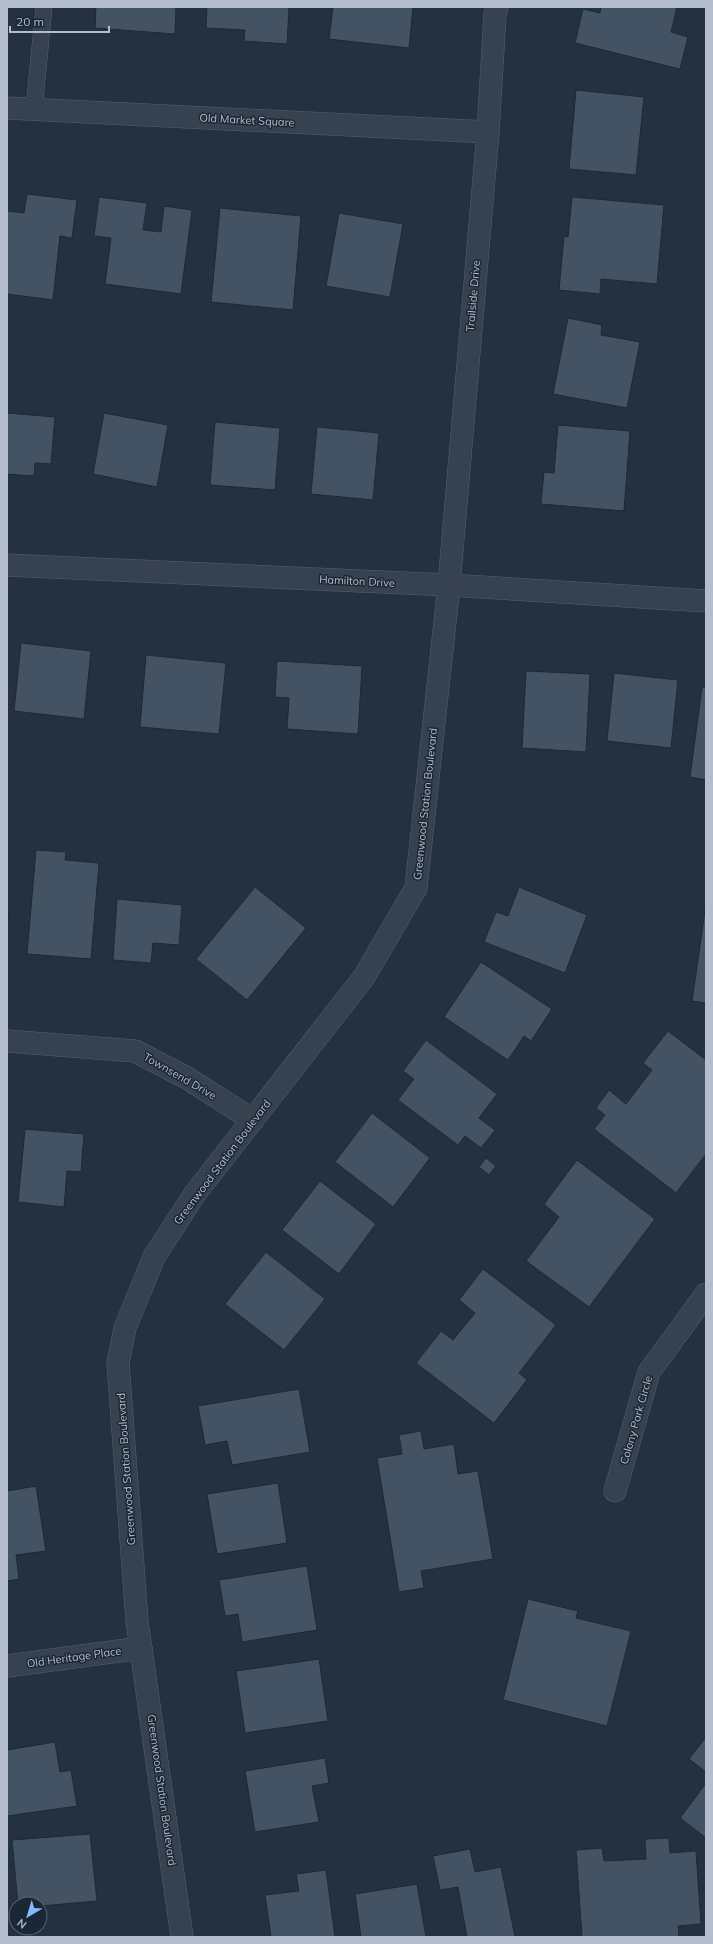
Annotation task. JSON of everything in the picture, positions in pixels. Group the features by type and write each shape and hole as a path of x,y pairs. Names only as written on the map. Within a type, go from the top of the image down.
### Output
{"street":[{"name":"Trailside Drive","path":"449,585 488,132 495,15 497,7"},
{"name":"Old Market Square","path":"7,108 488,132"},
{"name":"Hamilton Drive","path":"7,565 449,585 706,601"},
{"name":"Greenwood Station Boulevard","path":"182,1937 137,1621 118,1363 125,1328 154,1257 194,1195 364,977 416,888 449,585"},
{"name":"Townsend Drive","path":"7,1041 136,1050 187,1078 252,1120"},
{"name":"Colony Park Circle","path":"615,1491 649,1372 706,1294"},
{"name":"Old Heritage Place","path":"7,1666 141,1648"}],"lane":[{"path":"34,109 44,7"}],"building":[{"path":"96,7 176,7 175,34 95,28"},
{"path":"207,7 289,7 287,44 244,41 245,30 206,28"},
{"path":"333,7 413,7 409,48 329,39"},
{"path":"601,7 677,7 671,32 688,37 680,69 575,43 583,9 600,13"},
{"path":"576,90 644,97 636,175 569,169"},
{"path":"27,194 77,200 72,238 60,236 53,300 7,294 7,211 24,213"},
{"path":"99,197 147,203 143,230 161,232 164,206 192,210 181,294 105,284 111,238 94,236"},
{"path":"572,197 664,205 657,284 601,279 600,294 559,290 564,236 568,237"},
{"path":"220,208 301,216 293,310 211,302"},
{"path":"339,213 403,224 390,297 326,286"},
{"path":"568,318 602,325 601,335 640,342 627,408 553,394"},
{"path":"7,413 55,417 51,464 35,463 34,476 7,474"},
{"path":"104,413 168,425 157,487 93,474"},
{"path":"215,422 280,428 275,490 210,485"},
{"path":"558,425 630,431 624,511 541,504 544,472 554,473"},
{"path":"317,427 379,433 373,500 311,494"},
{"path":"21,643 91,651 84,719 14,711"},
{"path":"146,655 226,663 219,734 140,727"},
{"path":"277,661 362,666 358,734 287,729 289,698 275,697"},
{"path":"526,671 590,674 586,752 522,748"},
{"path":"614,673 678,680 671,748 607,741"},
{"path":"702,687 706,688 706,780 690,777"},
{"path":"36,850 66,852 65,860 99,863 91,959 27,954"},
{"path":"255,887 306,928 247,1000 196,959"},
{"path":"519,887 587,915 565,973 484,942 496,912 508,916"},
{"path":"117,899 182,905 179,945 153,943 151,963 113,960"},
{"path":"7,904 9,904 7,939"},
{"path":"706,904 706,1003 692,1001"},
{"path":"481,962 552,1009 531,1041 524,1036 508,1060 444,1017"},
{"path":"668,1031 706,1060 706,1154 676,1193 594,1129 605,1115 596,1108 609,1090 626,1104 652,1070 643,1063"},
{"path":"426,1040 497,1094 479,1118 495,1130 481,1148 465,1136 458,1145 398,1100 414,1079 403,1071"},
{"path":"372,1113 430,1158 393,1207 335,1162"},
{"path":"25,1129 84,1134 81,1172 67,1171 64,1207 18,1202"},
{"path":"486,1158 496,1166 489,1175 479,1167"},
{"path":"577,1160 655,1219 589,1307 526,1261 559,1217 544,1204"},
{"path":"320,1181 376,1224 339,1274 282,1230"},
{"path":"266,1252 325,1299 284,1350 225,1304"},
{"path":"483,1269 556,1325 519,1373 527,1380 494,1423 416,1363 441,1331 453,1340 475,1313 459,1300"},
{"path":"299,1389 310,1452 232,1465 227,1441 205,1445 198,1406"},
{"path":"421,1431 424,1449 454,1444 458,1474 478,1471 493,1559 421,1571 424,1588 399,1592 377,1458 402,1454 399,1435"},
{"path":"278,1483 287,1543 217,1554 207,1494"},
{"path":"36,1486 46,1551 16,1555 19,1579 7,1581 7,1491"},
{"path":"307,1566 317,1630 242,1642 238,1614 225,1616 219,1580"},
{"path":"528,1599 578,1611 576,1618 631,1631 607,1726 503,1700"},
{"path":"319,1659 328,1721 245,1733 236,1671"},
{"path":"706,1737 706,1772 689,1759"},
{"path":"55,1742 60,1772 71,1770 77,1806 7,1816 7,1750"},
{"path":"325,1758 329,1783 312,1786 319,1822 255,1832 245,1771"},
{"path":"706,1783 706,1838 680,1818"},
{"path":"90,1834 97,1901 48,1905 48,1896 17,1896 12,1840"},
{"path":"669,1838 670,1853 696,1851 701,1924 678,1926 679,1937 582,1937 576,1850 602,1848 604,1861 646,1859 645,1839"},
{"path":"470,1849 475,1872 501,1867 515,1937 467,1937 458,1887 440,1890 433,1856"},
{"path":"326,1870 335,1937 271,1937 265,1895 299,1891 296,1874"},
{"path":"417,1884 426,1937 361,1937 355,1894"}]}
